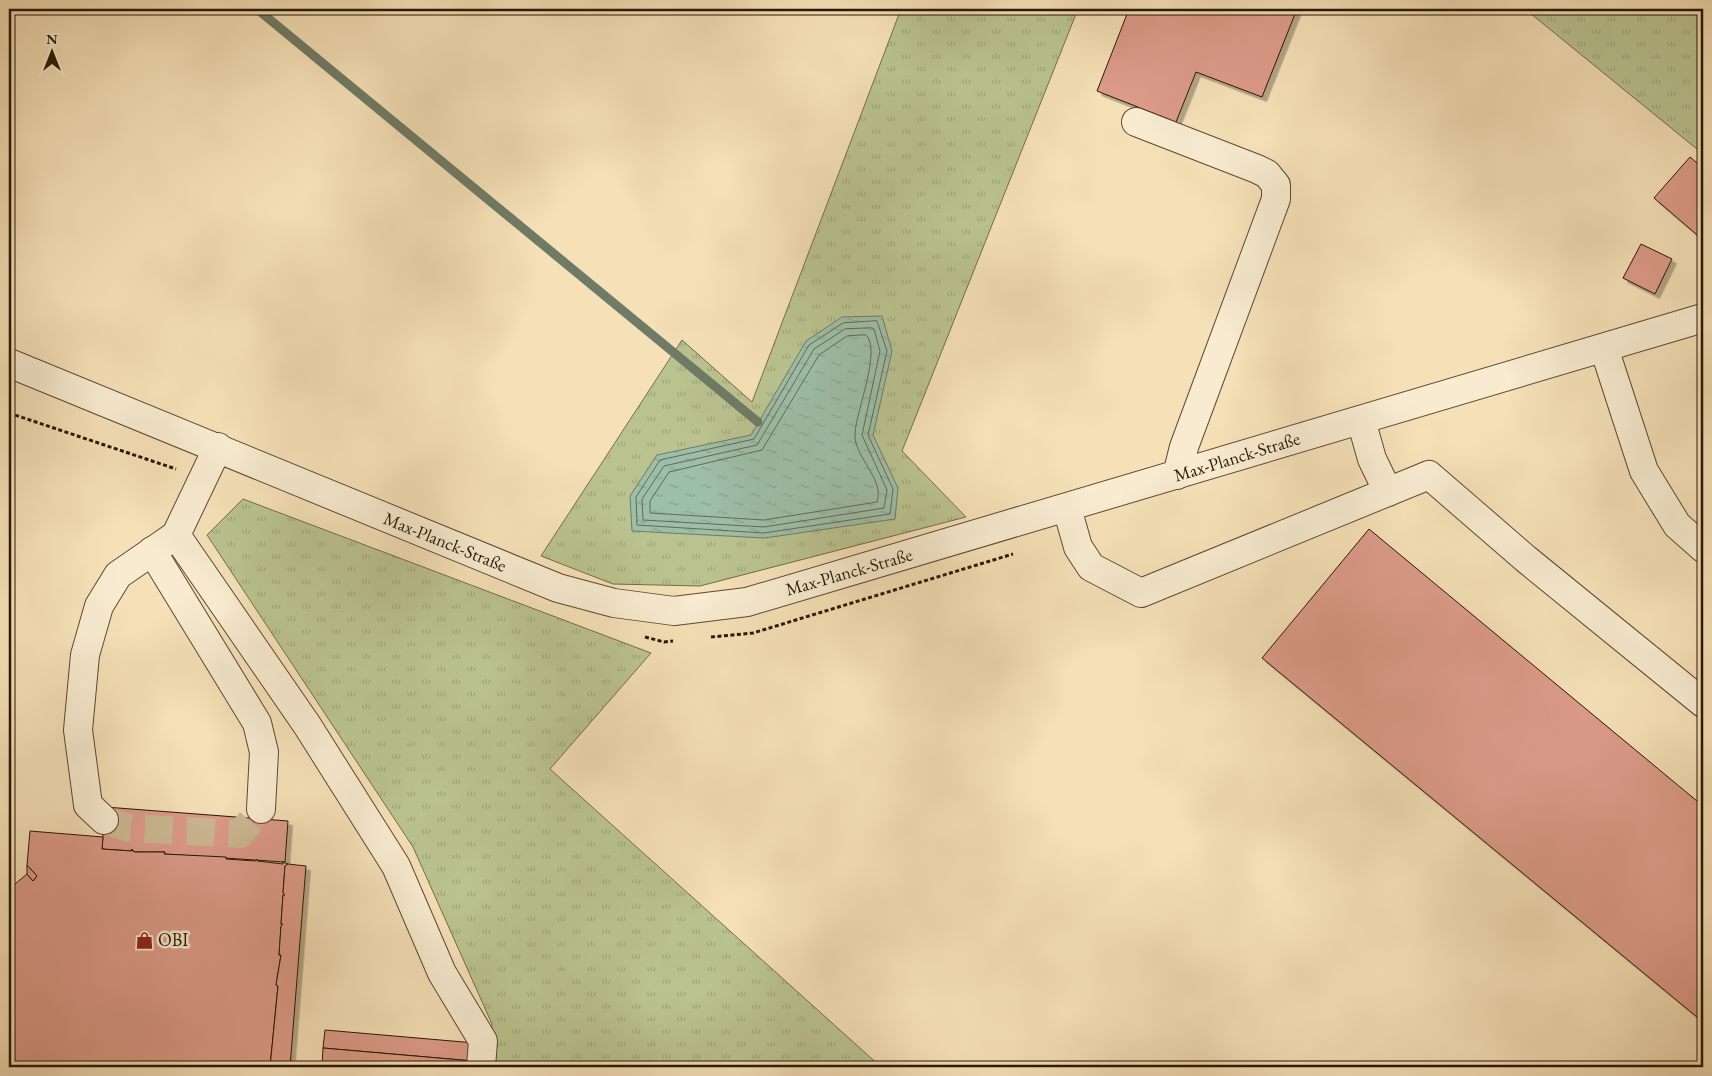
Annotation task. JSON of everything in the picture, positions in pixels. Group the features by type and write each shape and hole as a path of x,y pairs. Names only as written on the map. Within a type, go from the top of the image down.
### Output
{"street":[{"path":"1136,122 1257,169 1267,174 1276,185 1276,199 1184,446 1177,475"},
{"name":"Max-Planck-Straße","path":"9,363 218,447 558,588 614,603 674,611 747,602 1703,318"},
{"path":"1604,348 1644,471 1677,525 1703,548"},
{"path":"1361,420 1372,459 1388,492"},
{"path":"104,820 88,805 78,730 85,655 98,606 118,575 176,535 218,447"},
{"path":"1067,508 1078,547 1091,567 1141,593 1430,474 1526,559 1703,703"},
{"path":"176,535 308,725 396,866 442,973 483,1041 481,1067"},
{"path":"152,551 257,723 264,752 261,809"}],"path":[{"path":"9,413 202,479"},
{"path":"708,637 753,632 1018,553"},
{"path":"636,635 664,642 682,640"}],"green space":[{"path":"901,9 1078,9 902,451 966,517 700,586 613,584 541,556 682,340 752,402"},
{"path":"1525,9 1703,9 1703,154"},
{"path":"243,499 651,653 550,769 881,1067 487,1067 492,1024 413,847 207,535"}],"water":[{"path":"882,316 892,351 873,435 898,488 895,519 765,538 632,531 630,496 657,455 751,435 806,341 842,317"}],"building":[{"path":"1129,9 1297,9 1262,97 1196,72 1176,122 1097,91"},
{"path":"1690,157 1703,168 1703,240 1654,198"},
{"path":"1641,244 1672,259 1655,294 1623,278"},
{"path":"1369,529 1703,806 1703,1022 1262,658"},
{"path":"105,807 288,821 285,862 164,854 165,852 134,852 132,849 132,851 102,849"},
{"name":"OBI","path":"30,831 103,837 102,849 132,851 132,849 134,852 165,852 164,854 226,857 226,859 255,861 257,859 257,861 283,864 283,862 288,864 285,866 283,893 285,895 283,895 281,924 283,924 281,926 279,955 281,955 276,985 278,986 270,1067 9,1067 9,889 27,874 33,881 37,876 27,865"},
{"path":"288,864 306,866 290,1067 270,1067 278,986 276,985 281,955 279,955 281,926 283,924 281,924 283,895 285,895 283,893 285,866"},
{"path":"27,865 37,876 33,881 27,874"},
{"path":"325,1030 475,1043 473,1061 323,1048"},
{"path":"323,1048 473,1061 472,1067 322,1067"}],"waterway":[{"path":"257,9 758,422"}],"tunnel":[{"path":"104,820 129,828 240,834 261,809"}],"place":[{"name":"OBI","path":"144,940"}]}
